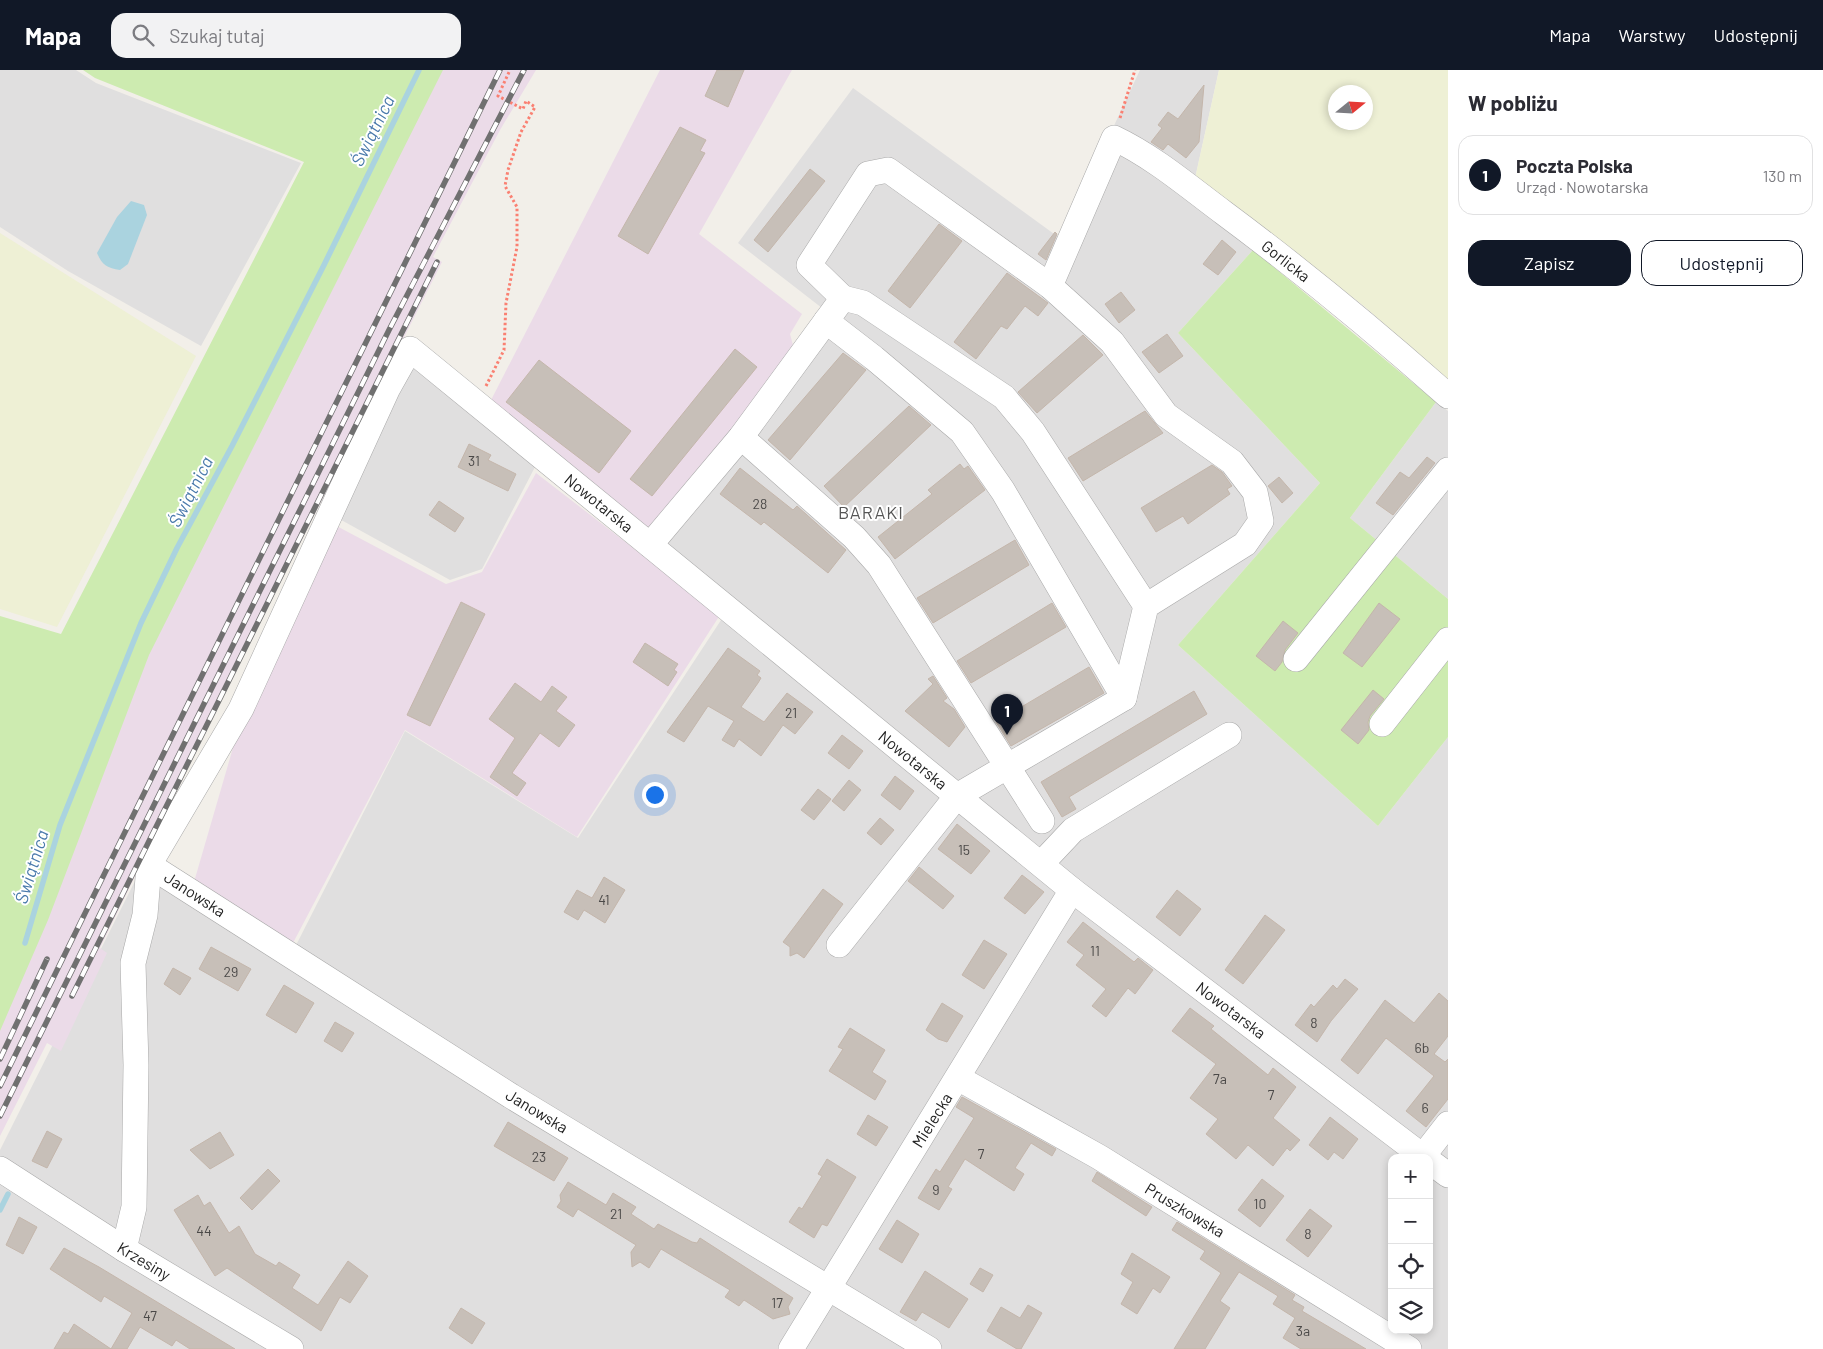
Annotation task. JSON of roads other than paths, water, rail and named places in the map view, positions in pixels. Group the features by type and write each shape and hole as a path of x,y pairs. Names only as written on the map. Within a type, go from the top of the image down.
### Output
{"street":[{"name":"Gorlicka","path":"1050,286 1114,138 1158,164 1265,244 1360,319 1448,396"},
{"path":"839,945 957,796 1124,698 1146,606 1245,544 1261,522 1255,492 1232,462 1166,415 1112,342 1050,286 888,170 868,174 809,265 843,298 863,303 1004,397 1033,432 1146,606"},
{"path":"650,545 741,437 843,298"},
{"path":"826,321 874,358 962,432 1003,491 1124,698"},
{"name":"Nowotarska","path":"149,865 241,709 387,390 410,349 1072,890 1421,1154"},
{"path":"741,437 854,537 879,565 1042,821"},
{"path":"1296,659 1448,470"},
{"path":"1382,724 1448,640"},
{"path":"1041,864 1073,830 1229,735"},
{"path":"124,1249 134,1207 136,1065 133,963 145,915 149,865"},
{"name":"Janowska","path":"149,865 511,1096 929,1349"},
{"name":"Mielecka","path":"791,1349 1072,890"},
{"name":"Pruszkowska","path":"958,1078 1098,1157 1409,1349"},
{"path":"1429,1154 1448,1124"},
{"name":"Nowotarska","path":"1433,1164 1448,1176"},
{"name":"Krzesiny","path":"0,1169 124,1249 291,1349"}],"water":[{"path":"131,201 144,205 147,215 128,264 120,270 108,267 97,253 117,217"}],"waterway":[{"name":"Świątnica","path":"25,943 60,825 141,623 177,548 232,446 324,265 419,70"},
{"name":"Świątnica","path":"0,1210 8,1194"}],"railway":[{"path":"0,1086 500,70"},
{"path":"0,1116 389,330 524,70"},
{"path":"72,996 437,262"},
{"path":"0,1059 47,959"}],"place":[{"name":"Poczta Polska","path":"1007,735"}],"district":[{"name":"BARAKI","path":"871,513"}]}
